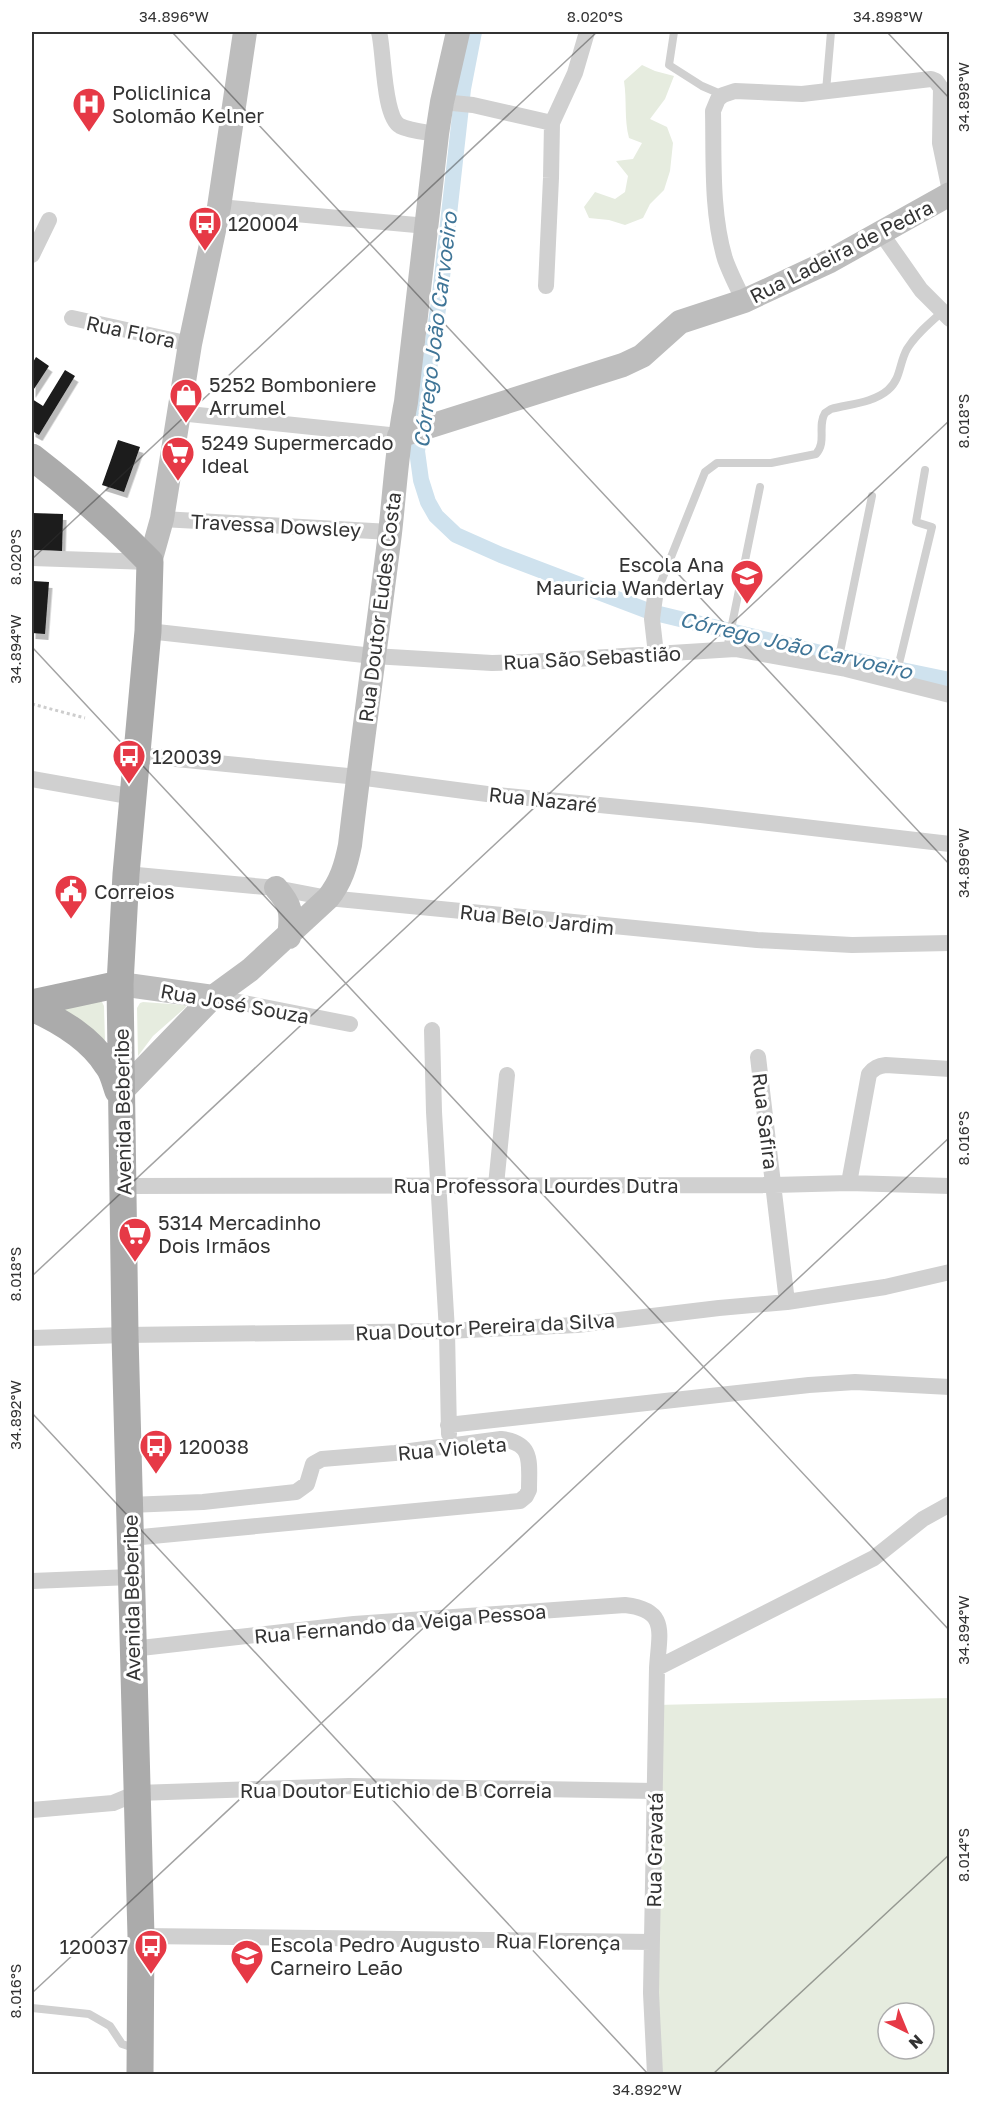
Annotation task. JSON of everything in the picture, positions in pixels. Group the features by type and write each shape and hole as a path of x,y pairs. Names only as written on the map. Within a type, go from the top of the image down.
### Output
{"main road":[{"path":"32,457 106,517 150,562"},
{"name":"Avenida Beberibe","path":"140,2062 141,1936 125,1335 120,984 126,874 148,631 150,562"},
{"path":"32,1003 120,984"},
{"path":"32,1008 67,1026 94,1046 109,1066 122,1097"}],"street":[{"path":"32,558 150,562 162,519 190,344 219,207 245,32"},
{"path":"379,32 386,92 397,123 401,127 437,134"},
{"name":"Rua Doutor Eudes Costa","path":"122,1097 213,997 250,970 328,898 338,885 345,867 350,845 373,656 405,434 406,402 437,134 447,103 458,32"},
{"path":"546,286 552,123 575,73 587,32"},
{"path":"744,301 725,259 715,194 713,111 718,99 723,95 735,91 786,94 931,79 936,81 941,88 940,143 950,192"},
{"path":"447,103 473,105 552,123"},
{"name":"Rua Ladeira de Pedra","path":"405,434 623,365 642,356 680,322 744,301 830,261 950,192"},
{"path":"219,207 427,226"},
{"path":"32,255 49,220"},
{"path":"881,233 921,290 947,314"},
{"name":"Rua Flora","path":"72,318 190,344"},
{"path":"179,413 405,434"},
{"name":"Travessa Dowsley","path":"162,519 390,532"},
{"path":"655,597 652,619 656,654"},
{"name":"Rua São Sebastião","path":"148,631 373,656 501,663 727,649 752,650 837,667 950,694"},
{"name":"Rua Nazaré","path":"136,755 358,777 487,794 701,815 950,844"},
{"path":"32,779 134,797"},
{"name":"Rua Belo Jardim","path":"126,874 276,888 328,898 657,932 852,945 950,944"},
{"path":"276,888 286,899 292,915 288,937"},
{"name":"Rua José Souza","path":"120,984 213,997 350,1024"},
{"name":"Rua Violeta","path":"432,1030 434,1112 447,1331 449,1435"},
{"name":"Rua Safira","path":"758,1057 787,1302"},
{"path":"849,1183 869,1074 872,1070 877,1066 886,1065 950,1069"},
{"path":"496,1185 507,1075"},
{"name":"Rua Professora Lourdes Dutra","path":"123,1186 849,1183 950,1186"},
{"name":"Rua Doutor Pereira da Silva","path":"32,1338 447,1331 577,1325 787,1302 885,1287 950,1272"},
{"path":"449,1435 809,1385 855,1382 950,1387"},
{"name":"Rua Violeta","path":"129,1505 203,1502 296,1492 307,1484 313,1464 322,1459 449,1435 501,1439 521,1444 526,1450 529,1490 520,1501 131,1539"},
{"path":"657,1668 874,1558 923,1519 939,1508 950,1504"},
{"path":"32,1581 131,1577"},
{"name":"Rua Fernando da Veiga Pessoa","path":"132,1649 354,1624 625,1605 640,1606 654,1614 659,1626"},
{"name":"Rua Gravatá","path":"655,2074 651,1993 659,1626"},
{"name":"Rua Doutor Eutichio de B Correia","path":"32,1810 113,1803 137,1793 350,1786 656,1791"},
{"name":"Rua Florença","path":"141,1936 652,1942"}],"lane":[{"path":"674,32 669,65 702,86 723,95"},
{"path":"826,91 831,32"},
{"path":"655,597 705,472 717,463 771,463 816,454 822,443 821,426 825,412 878,397 888,390 899,377 906,351 916,337 947,314"},
{"path":"895,680 932,527 916,522 925,470"},
{"path":"727,649 760,487"},
{"path":"837,667 872,496"},
{"path":"32,2008 89,2014 103,2021 110,2026 122,2044 140,2062"}],"path":[{"path":"32,704 85,718"}],"shaded area":[{"path":"642,65 674,76 665,99 650,119 667,127 673,143 670,171 664,190 650,204 643,218 625,225 609,220 589,218 584,207 595,192 615,199 625,192 628,176 616,161 633,159 642,143 629,138 624,81"},
{"path":"100,998 104,1006 105,1041 55,1004"},
{"path":"143,1002 185,1005 186,1007 153,1036 138,1056 137,1008"},
{"path":"949,1698 949,2074 655,2074 656,1705"}],"building":[{"path":"36,357 49,366 32,392 32,364"},
{"path":"65,370 75,376 39,435 32,431 32,399 43,406"},
{"path":"118,440 140,447 124,492 102,485"},
{"path":"32,513 63,514 62,551 32,550"},
{"path":"33,581 49,582 45,634 32,633"}],"waterway":[{"name":"Córrego João Carvoeiro","path":"474,32 463,89 440,295 417,451 421,480 428,502 436,516 456,535 501,555 651,612 829,655 950,680"}],"place":[{"name":"Policlinica Solomão Kelner","path":"89,133"},
{"name":"120004","path":"205,252"},
{"name":"5252 Bomboniere Arrumel","path":"186,424"},
{"name":"5249 Supermercado Ideal","path":"178,482"},
{"name":"Escola Ana Mauricia Wanderlay","path":"747,605"},
{"name":"120039","path":"129,785"},
{"name":"Correios","path":"71,920"},
{"name":"5314 Mercadinho Dois Irmãos","path":"135,1263"},
{"name":"120038","path":"156,1475"},
{"name":"120037","path":"151,1975"},
{"name":"Escola Pedro Augusto Carneiro Leão","path":"247,1985"}]}
